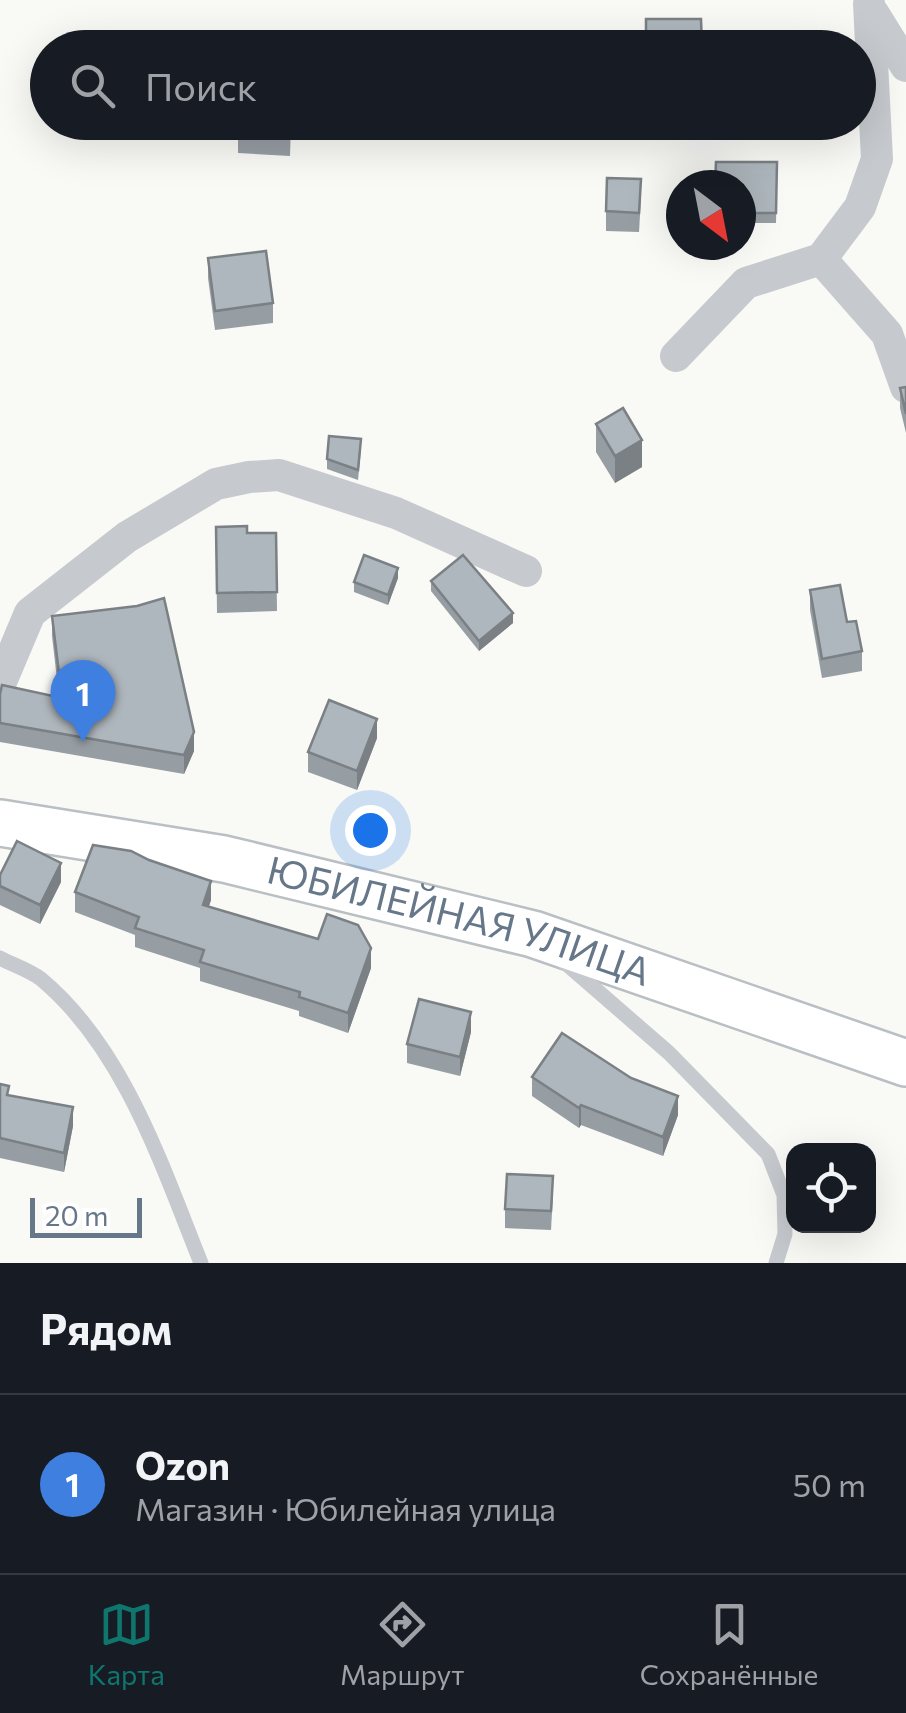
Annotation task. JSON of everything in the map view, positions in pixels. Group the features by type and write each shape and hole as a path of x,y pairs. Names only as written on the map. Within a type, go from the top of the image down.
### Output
{"street":[{"path":"867,2 906,66"},
{"path":"867,2 869,30"},
{"path":"676,356 746,283 821,259 860,207 878,160 876,131"},
{"path":"821,259 887,334 906,388"},
{"path":"0,684 30,613 127,537 216,484 279,475 396,513 526,571"},
{"name":"ЮБИЛЕЙНАЯ УЛИЦА","path":"0,822 224,859 532,934 903,1063"}],"lane":[{"path":"532,934 669,1053 768,1154 784,1195 785,1234 776,1263"},
{"path":"0,958 38,977 81,1020 143,1118 201,1263"}],"building":[{"path":"646,19 701,19 701,30 646,30"},
{"path":"716,162 777,162 776,213 756,213 756,170 716,170"},
{"path":"607,178 641,179 639,213 606,211"},
{"path":"266,251 273,303 215,311 208,258"},
{"path":"906,387 906,414 900,388"},
{"path":"623,408 642,440 615,456 596,424"},
{"path":"329,436 361,439 358,470 327,459"},
{"path":"247,526 247,533 276,533 277,592 217,593 216,527"},
{"path":"364,555 398,568 388,595 354,582"},
{"path":"463,555 513,613 479,641 431,581"},
{"path":"840,585 847,622 856,621 862,651 822,659 810,590"},
{"path":"164,598 194,732 184,755 0,723 2,685 62,698 52,616 137,606"},
{"path":"329,700 377,719 357,771 308,752"},
{"path":"17,841 61,863 40,905 0,886 0,875"},
{"path":"93,845 131,851 211,881 203,905 318,939 327,914 358,925 371,948 348,1013 299,997 300,992 200,962 204,950 135,928 139,917 75,892"},
{"path":"419,999 471,1012 460,1057 407,1044"},
{"path":"562,1033 631,1078 678,1096 663,1137 581,1105 579,1108 532,1077"},
{"path":"0,1084 9,1086 7,1095 73,1107 64,1153 0,1138"},
{"path":"507,1174 553,1176 551,1211 505,1209"}],"place":[{"name":"Ozon","path":"83,742"}]}
